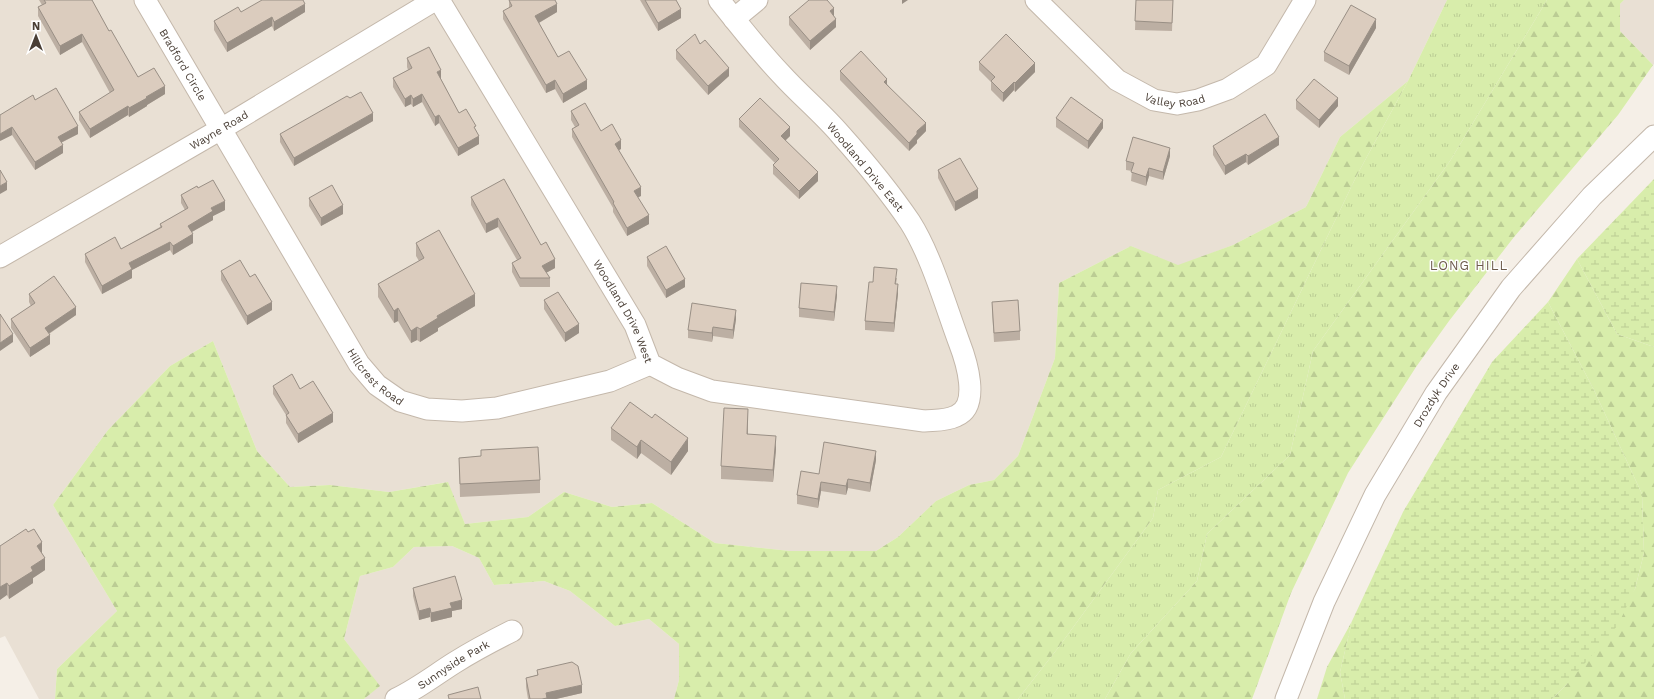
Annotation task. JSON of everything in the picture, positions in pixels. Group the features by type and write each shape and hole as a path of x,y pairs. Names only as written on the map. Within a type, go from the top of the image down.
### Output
{"street":[{"name":"Bradford Circle","path":"145,0 221,129"},
{"name":"Wayne Road","path":"0,257 221,129 435,0"},
{"name":"Woodland Drive West","path":"439,0 635,325 650,364 677,378 712,390 908,419 924,421 944,420 957,416 966,409"},
{"name":"Woodland Drive East","path":"719,0 780,73 840,134 888,192 910,223 928,260 964,355 969,378 970,396 966,409"},
{"path":"734,19 757,0"},
{"name":"Valley Road","path":"1036,0 1117,80 1154,100 1177,104 1198,100 1228,89 1266,65 1306,0"},
{"name":"Hillcrest Road","path":"221,129 359,364 377,385 400,401 427,409 462,411 497,408 610,381 650,364"},
{"name":"Drozdyk Drive","path":"1286,699 1324,602 1375,495 1436,393 1511,288 1592,196 1654,136"},
{"name":"Sunnyside Park","path":"396,699 410,693 480,647 512,631"}],"shaded area":[{"path":"0,0 1447,0 1408,81 1340,137 1306,207 1233,245 1178,266 1131,246 1059,283 1055,358 1018,456 994,480 969,485 936,501 898,537 876,551 790,551 715,543 652,503 612,507 564,492 528,517 465,524 447,482 389,492 330,485 290,487 257,451 213,341 170,366 108,430 53,505 117,611 57,669 55,699 39,699 5,636 0,638"},
{"path":"1624,0 1654,0 1653,65 1620,31 1620,4"},
{"path":"452,546 479,558 494,585 544,581 570,591 615,626 649,619 679,644 679,680 674,699 364,699 379,686 344,639 360,576 393,567 414,547"}],"green space":[{"path":"1447,0 1547,0 1450,161 1313,351 1290,455 1207,534 1197,581 1131,653 1105,699 1018,699 1058,648 1153,518 1158,490 1221,457 1357,175 1408,81"},
{"path":"1547,0 1624,0 1620,4 1620,31 1653,65 1618,115 1514,237 1449,321 1416,367 1348,473 1291,593 1252,699 1105,699 1131,653 1197,581 1207,534 1290,455 1313,351 1450,161"},
{"path":"1408,81 1357,175 1221,457 1158,490 1153,518 1058,648 1018,699 674,699 679,680 679,644 649,619 615,626 570,591 544,581 494,585 479,558 452,546 414,547 393,567 360,576 344,639 380,686 364,699 55,699 57,669 117,611 53,505 108,430 170,366 213,341 257,451 290,487 330,485 389,492 448,482 465,524 528,517 564,492 612,507 652,503 715,543 790,551 876,551 898,537 936,501 969,485 994,480 1018,456 1055,358 1059,283 1131,246 1178,265 1233,245 1306,207 1340,137"},
{"path":"1654,179 1654,347 1617,334 1577,259"},
{"path":"1577,259 1617,334 1654,347 1654,699 1552,699 1566,685 1635,589 1644,553 1642,494 1594,390 1548,302"},
{"path":"1548,302 1594,390 1642,494 1644,553 1635,589 1618,625 1552,699 1345,699 1340,672 1352,621 1403,512 1492,362"},
{"path":"1352,621 1340,672 1345,699 1317,699 1327,667"}],"building":[{"path":"44,0 92,0 109,31 111,30 138,77 154,68 165,86 146,97 147,98 129,108 128,106 90,129 79,112 114,90 82,34 60,46 38,7 46,3"},
{"path":"262,0 303,0 305,4 274,22 272,17 227,43 214,21 238,7 241,12"},
{"path":"509,0 555,0 557,4 535,16 558,57 569,51 587,80 563,94 555,80 546,85 503,11 512,6"},
{"path":"645,0 676,0 681,9 658,23"},
{"path":"809,0 827,0 834,8 830,11 836,19 810,41 789,17"},
{"path":"1136,0 1173,0 1172,23 1135,21"},
{"path":"1351,5 1376,19 1349,66 1324,52"},
{"path":"695,34 700,44 705,40 729,68 708,86 676,50"},
{"path":"1006,34 1035,63 1003,93 991,81 995,77 979,62"},
{"path":"429,47 441,70 437,72 459,113 466,109 476,126 474,127 479,136 458,148 439,115 435,117 422,94 413,99 411,95 405,99 393,78 412,68 407,58"},
{"path":"861,51 887,79 884,82 926,123 917,131 917,134 909,143 840,71"},
{"path":"1314,79 1338,98 1319,120 1296,100"},
{"path":"56,88 78,126 58,137 63,145 35,162 12,127 0,134 0,115 33,95 35,100"},
{"path":"361,92 373,113 294,158 280,134 347,96 350,98"},
{"path":"1071,97 1103,120 1088,141 1056,118"},
{"path":"760,98 790,127 781,136 818,172 799,191 773,165 779,159 739,119"},
{"path":"585,103 601,131 612,124 621,140 615,144 641,187 634,191 649,215 627,228 613,203 614,202 572,129 579,125 571,111"},
{"path":"1265,114 1279,137 1248,156 1246,154 1225,166 1213,146"},
{"path":"1133,137 1170,148 1163,172 1149,168 1146,177 1131,172 1134,163 1126,161"},
{"path":"960,158 978,189 955,202 938,170"},
{"path":"0,170 7,182 0,186"},
{"path":"504,179 541,245 546,242 555,259 542,266 550,278 520,278 512,263 521,258 498,218 486,224 471,197"},
{"path":"213,180 225,201 211,208 213,211 188,226 193,234 173,246 170,242 129,263 132,269 102,286 85,254 115,237 121,249 162,227 160,224 188,208 181,195 197,186 198,188"},
{"path":"332,185 343,205 321,218 309,198"},
{"path":"439,230 475,294 437,316 438,318 420,329 417,327 411,331 398,308 394,311 378,284 424,258 416,243"},
{"path":"666,246 685,279 666,290 647,257"},
{"path":"240,260 250,277 255,274 272,302 247,316 221,271"},
{"path":"874,267 897,269 895,284 898,284 894,323 865,321 869,282 873,282"},
{"path":"54,276 76,307 45,328 50,335 30,348 11,319 35,303 29,294"},
{"path":"801,283 837,286 834,312 799,308"},
{"path":"558,292 579,324 565,333 544,300"},
{"path":"1018,300 1020,331 994,333 992,302"},
{"path":"692,303 736,310 733,330 713,327 712,333 688,330"},
{"path":"0,314 13,334 0,343"},
{"path":"292,374 300,389 313,381 333,413 298,434 286,415 289,413 273,386"},
{"path":"630,402 652,418 655,414 688,438 671,462 641,440 637,447 611,428"},
{"path":"724,408 748,409 747,434 776,436 773,470 721,466"},
{"path":"824,442 876,451 870,483 848,479 846,486 821,482 818,499 797,495 801,471 819,474"},
{"path":"538,447 540,480 460,484 459,458 481,456 481,450"},
{"path":"26,529 28,532 34,529 42,542 37,546 45,558 31,567 33,571 9,586 7,583 0,587 0,546"},
{"path":"455,576 462,600 450,603 452,608 431,613 430,608 419,611 413,588"},
{"path":"572,662 578,666 582,685 546,693 547,698 530,699 526,678 538,675 537,670"},
{"path":"478,687 481,699 449,699 448,695"}],"district":[{"name":"LONG HILL","path":"1469,265"}]}
